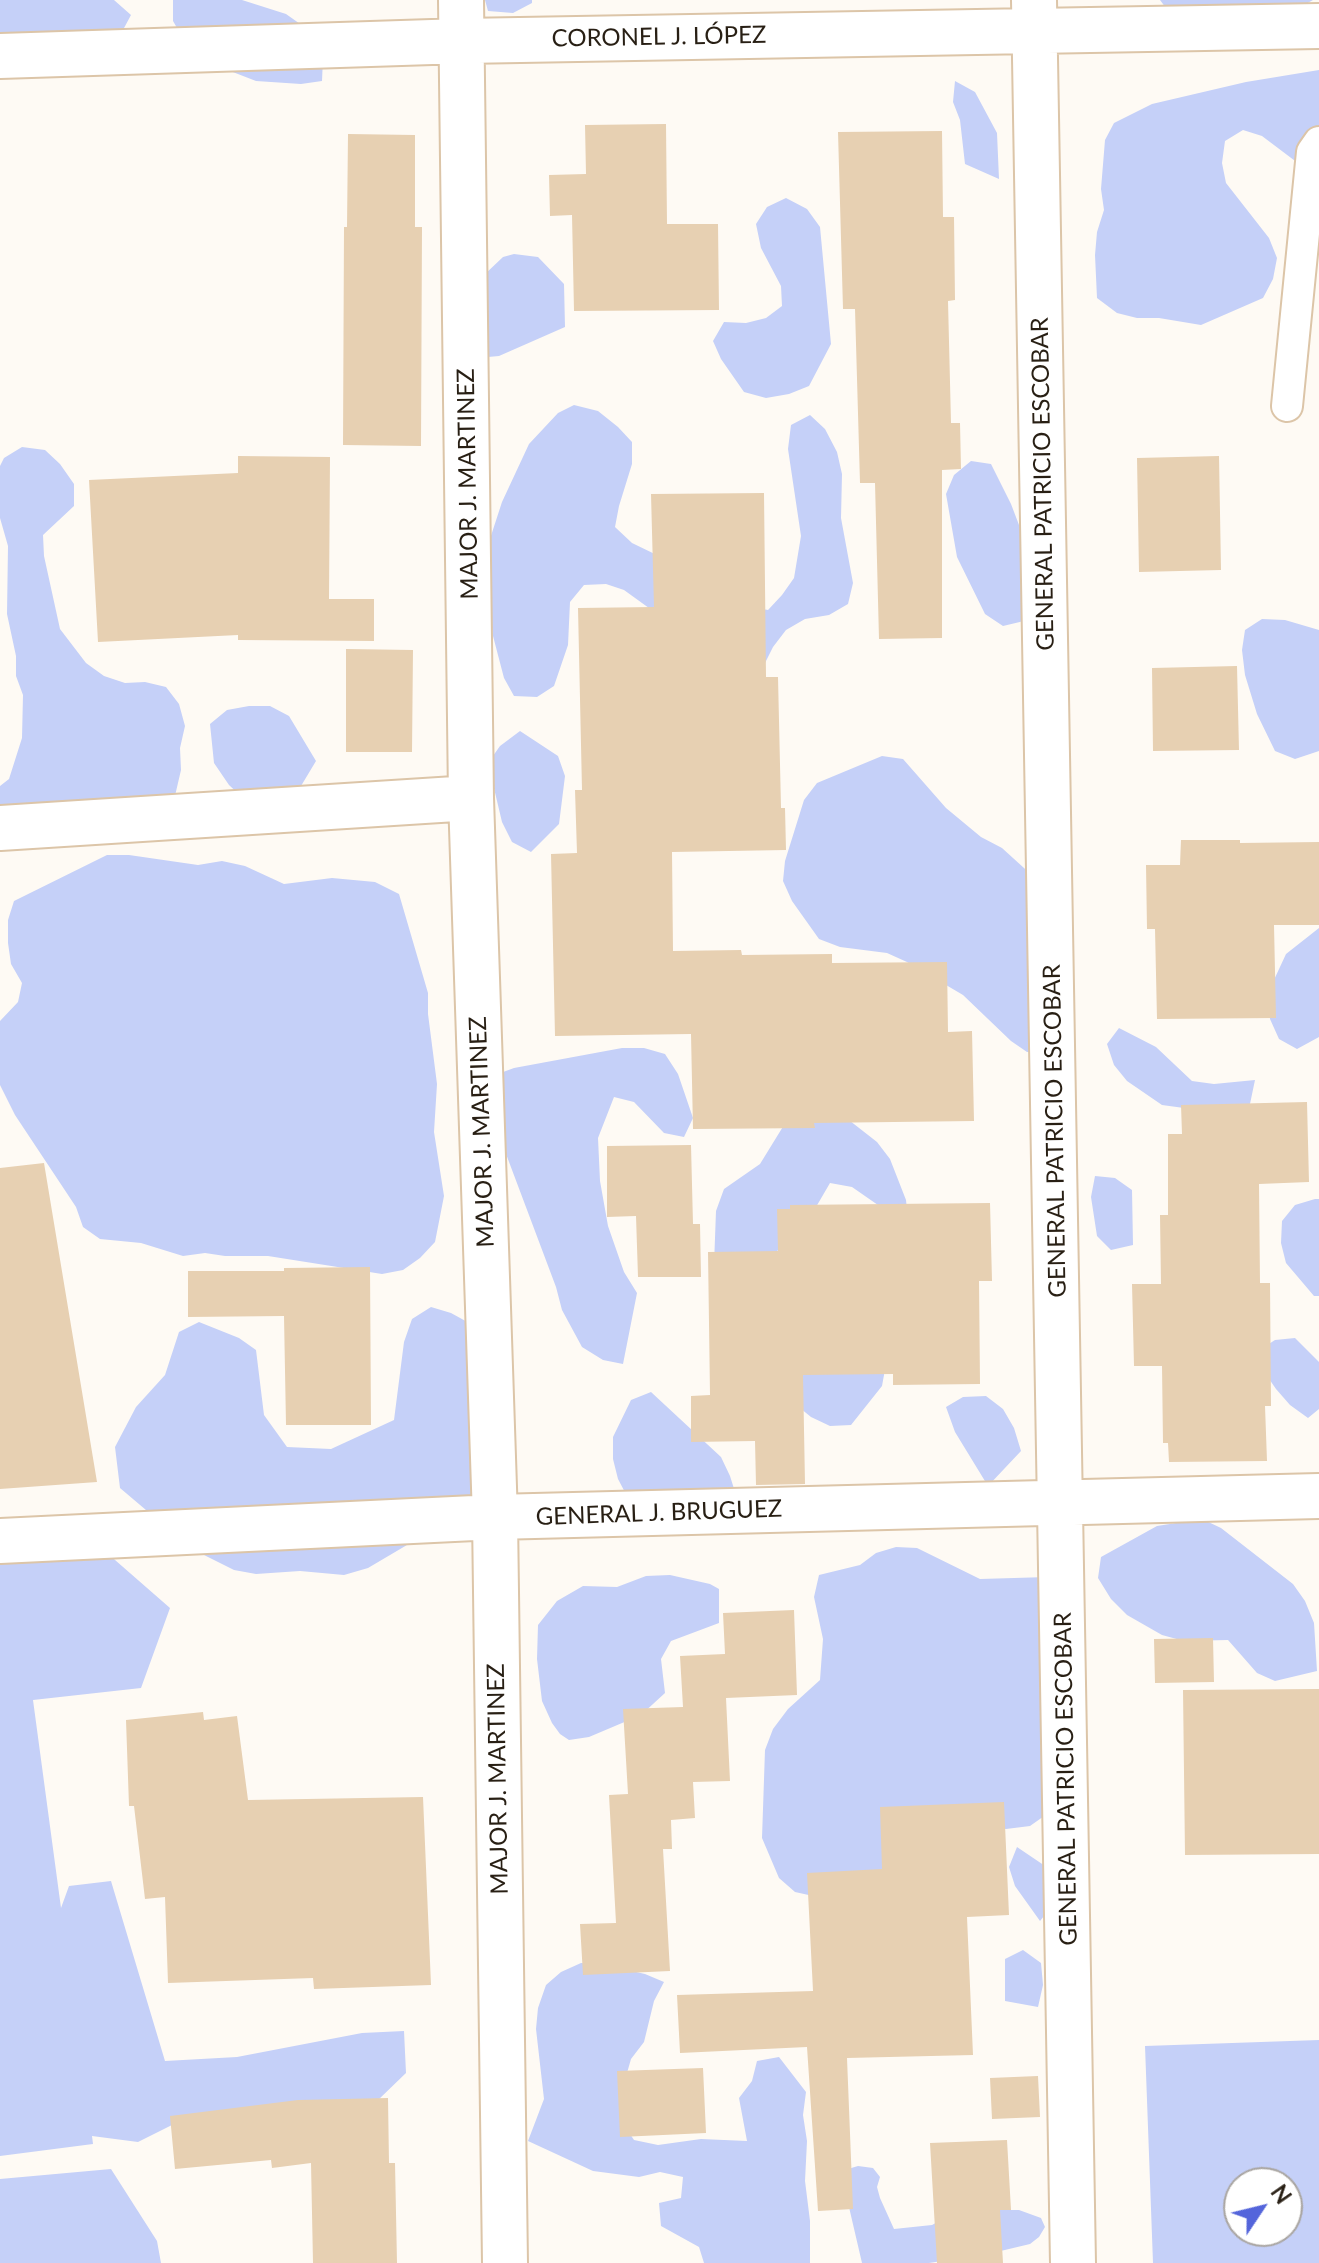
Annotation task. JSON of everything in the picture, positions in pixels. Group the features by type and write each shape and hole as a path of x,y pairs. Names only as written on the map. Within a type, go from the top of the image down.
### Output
{"street":[{"name":"CORONEL J. LÓPEZ","path":"0,56 462,20 1034,15 1319,26"},
{"name":"GENERAL PATRICIO ESCOBAR","path":"1034,15 1073,2263"},
{"name":"MAJOR J. MARTINEZ","path":"462,20 471,798 495,1517 505,2263"},
{"path":"0,828 471,798"},
{"name":"GENERAL J. BRUGUEZ","path":"0,1541 495,1517 1319,1496"}],"lane":[{"path":"1287,406 1312,152 1319,142"}],"shaded area":[{"path":"0,0 114,0 131,15 108,58 0,43"},
{"path":"173,0 242,0 286,14 324,35 322,81 301,84 256,81 194,57 173,21"},
{"path":"485,0 532,0 532,3 513,13 488,11"},
{"path":"1160,0 1313,0 1264,27 1169,12"},
{"path":"1319,70 1319,179 1262,136 1243,130 1225,141 1222,163 1226,183 1269,238 1277,258 1273,279 1263,298 1201,325 1117,313 1097,298 1095,255 1097,232 1104,210 1101,189 1105,140 1114,123 1152,104 1246,82"},
{"path":"955,81 975,92 997,133 999,179 965,164 960,120 953,102"},
{"path":"786,198 807,209 820,227 831,344 809,386 766,398 744,392 721,359 713,341 724,322 746,323 766,318 782,306 781,286 761,248 756,224 767,207"},
{"path":"514,254 538,257 564,284 565,327 499,356 488,357 479,350 465,293 503,257"},
{"path":"574,405 598,411 632,442 632,464 615,527 632,543 692,572 747,606 768,610 794,578 801,536 788,449 791,425 810,415 825,429 837,452 842,474 841,518 853,583 848,604 829,615 805,619 786,630 763,667 660,616 624,590 606,584 584,585 570,602 568,645 554,686 537,697 514,696 504,678 493,636 486,570 488,545 502,502 529,444 558,413"},
{"path":"22,447 45,450 74,484 74,506 43,535 44,556 60,629 86,663 104,676 125,683 145,682 166,687 179,704 185,726 180,748 181,770 171,813 0,828 0,786 9,779 22,738 23,695 16,676 16,656 7,614 8,546 0,518 0,466 4,458"},
{"path":"971,461 991,464 1027,546 1024,621 1003,626 985,614 957,557 946,494 954,475"},
{"path":"1262,619 1285,620 1319,630 1319,751 1295,759 1275,751 1257,714 1245,675 1242,650 1245,630"},
{"path":"270,706 289,716 316,761 286,811 245,800 229,785 214,763 210,724 227,710"},
{"path":"520,731 558,756 565,776 559,824 531,852 512,842 502,822 488,763 500,746"},
{"path":"882,756 903,759 946,808 981,837 1002,848 1035,878 1049,1051 1027,1052 1011,1041 963,995 907,962 887,953 840,947 819,939 792,901 783,881 785,861 804,800 817,783"},
{"path":"107,855 129,855 198,865 222,861 245,866 284,884 332,878 375,882 399,894 428,993 437,1084 434,1132 444,1196 435,1242 420,1258 403,1270 382,1274 268,1256 205,1253 183,1256 141,1243 100,1239 83,1227 76,1207 15,1115 0,1085 0,1021 18,1002 22,983 11,964 8,943 8,920 14,901"},
{"path":"1319,928 1319,1037 1297,1049 1279,1039 1270,1019 1267,995 1286,954"},
{"path":"1119,1028 1156,1047 1192,1081 1214,1084 1255,1080 1246,1123 1162,1105 1127,1081 1114,1065 1107,1044"},
{"path":"622,1048 644,1048 665,1054 678,1074 693,1118 684,1137 664,1133 634,1102 614,1097 598,1138 600,1181 608,1226 624,1272 637,1293 623,1364 603,1360 582,1347 562,1310 494,1122 495,1075 514,1068"},
{"path":"845,1117 877,1142 890,1159 906,1200 908,1219 888,1212 852,1187 830,1183 796,1235 763,1263 713,1292 716,1211 724,1189 760,1164 784,1125"},
{"path":"1095,1176 1115,1178 1132,1190 1133,1245 1111,1250 1097,1236 1091,1197"},
{"path":"1319,1199 1319,1296 1314,1296 1286,1263 1281,1243 1282,1221 1295,1205"},
{"path":"431,1307 471,1324 483,1475 461,1514 427,1539 407,1545 368,1568 344,1575 300,1571 256,1574 234,1570 192,1549 120,1488 115,1447 136,1407 165,1375 179,1332 199,1322 239,1338 256,1350 264,1415 287,1447 331,1449 394,1420 404,1342 412,1319"},
{"path":"1295,1338 1319,1362 1319,1409 1308,1418 1290,1405 1276,1389 1263,1370 1258,1351 1275,1340"},
{"path":"886,1364 882,1386 851,1425 830,1426 811,1417 795,1404 785,1365"},
{"path":"651,1392 721,1457 736,1495 628,1498 618,1479 613,1459 613,1437 631,1400"},
{"path":"986,1396 1003,1409 1014,1428 1021,1451 988,1486 955,1432 946,1407 963,1397"},
{"path":"1202,1519 1221,1528 1293,1584 1305,1601 1314,1623 1317,1671 1275,1681 1257,1673 1228,1640 1184,1641 1162,1635 1127,1615 1111,1599 1098,1578 1101,1557 1157,1526"},
{"path":"896,1547 917,1548 980,1579 1048,1577 1047,1814 1030,1826 1006,1829 963,1825 881,1911 795,1892 779,1878 762,1838 765,1750 773,1729 788,1709 820,1680 823,1639 814,1597 819,1575 860,1565 876,1553"},
{"path":"0,1553 107,1553 170,1608 141,1688 33,1700 61,1908 69,1886 111,1881 165,2061 237,2057 362,2033 404,2031 406,2073 377,2101 174,2124 138,2142 92,2136 93,2144 0,2156"},
{"path":"670,1575 719,1589 719,1623 671,1641 661,1659 665,1693 641,1715 589,1737 569,1740 552,1723 542,1701 537,1659 538,1625 557,1601 583,1586 617,1587 646,1576"},
{"path":"1017,1847 1051,1870 1066,1889 1040,1921 1015,1886 1009,1867"},
{"path":"1023,1950 1041,1963 1043,1985 1038,2007 1005,2001 1005,1959"},
{"path":"581,1963 601,1964 645,1974 664,1982 654,2001 644,2042 631,2059 625,2080 622,2122 634,2140 658,2145 701,2139 747,2141 739,2098 752,2081 757,2061 779,2057 806,2092 803,2115 807,2141 805,2181 810,2221 810,2263 704,2263 699,2247 661,2226 659,2203 681,2198 683,2177 660,2172 639,2177 593,2171 528,2141 544,2099 536,2029 538,2008 546,1985 561,1972"},
{"path":"1319,2040 1319,2263 1153,2263 1145,2046"},
{"path":"858,2166 873,2168 880,2177 877,2187 894,2229 932,2225 941,2220 998,2210 1019,2210 1041,2218 1045,2227 1030,2244 988,2254 929,2263 862,2263 842,2177 848,2169"},
{"path":"111,2169 157,2241 161,2263 0,2263 0,2179"}],"building":[{"path":"666,124 667,224 718,224 719,310 574,311 572,215 550,216 549,175 586,174 585,125"},
{"path":"942,131 943,217 954,217 955,300 948,301 951,423 960,423 961,469 942,470 942,638 879,639 875,483 860,483 855,309 843,309 838,132"},
{"path":"348,134 415,135 415,227 422,227 421,446 343,445 344,227 347,227"},
{"path":"238,456 330,457 329,599 374,599 374,641 238,640 238,635 98,642 89,480 238,473"},
{"path":"1219,456 1221,570 1139,572 1137,458"},
{"path":"764,493 766,677 778,677 781,808 785,808 786,850 672,852 673,951 741,950 742,955 832,954 832,963 947,962 948,1032 972,1031 974,1121 814,1123 815,1128 693,1129 691,1034 555,1036 551,854 577,853 575,790 582,790 578,608 654,607 651,494"},
{"path":"346,649 413,650 412,752 346,752"},
{"path":"1237,666 1239,750 1153,751 1152,668"},
{"path":"1181,840 1319,842 1319,925 1274,925 1276,1018 1157,1019 1155,929 1147,929 1146,865 1180,865"},
{"path":"1307,1102 1309,1182 1259,1184 1260,1283 1270,1283 1271,1406 1265,1406 1267,1461 1169,1462 1168,1443 1163,1443 1162,1366 1134,1366 1132,1284 1161,1284 1160,1215 1168,1215 1168,1134 1182,1134 1181,1105"},
{"path":"691,1145 693,1224 700,1224 701,1277 638,1277 636,1216 607,1217 607,1146"},
{"path":"44,1163 97,1482 0,1489 0,1168"},
{"path":"990,1203 992,1281 979,1281 980,1384 893,1385 893,1374 803,1375 805,1484 756,1485 755,1441 691,1442 691,1396 710,1395 708,1252 778,1251 777,1209 790,1209 790,1205"},
{"path":"370,1267 371,1425 286,1425 284,1316 188,1317 188,1271"},
{"path":"794,1610 797,1695 726,1698 730,1781 693,1782 695,1818 671,1820 672,1849 663,1849 670,1971 583,1975 580,1924 616,1923 609,1795 628,1794 623,1709 683,1707 680,1656 725,1654 723,1613"},
{"path":"1213,1638 1214,1682 1155,1683 1154,1639"},
{"path":"1319,1689 1319,1854 1185,1855 1183,1690"},
{"path":"203,1712 204,1720 237,1716 248,1800 423,1797 431,1985 314,1989 313,1978 168,1983 165,1897 145,1899 134,1806 129,1806 126,1720"},
{"path":"1004,1802 1009,1915 967,1917 973,2055 847,2058 853,2209 818,2211 807,2047 680,2053 677,1995 813,1991 807,1873 882,1869 880,1807"},
{"path":"703,2068 706,2133 620,2137 617,2071"},
{"path":"1038,2076 1040,2117 992,2119 990,2078"},
{"path":"388,2098 389,2163 395,2163 397,2263 313,2263 311,2163 272,2168 271,2160 175,2169 170,2116 298,2100"},
{"path":"1007,2140 1011,2210 1000,2210 1003,2263 937,2263 930,2143"}]}
